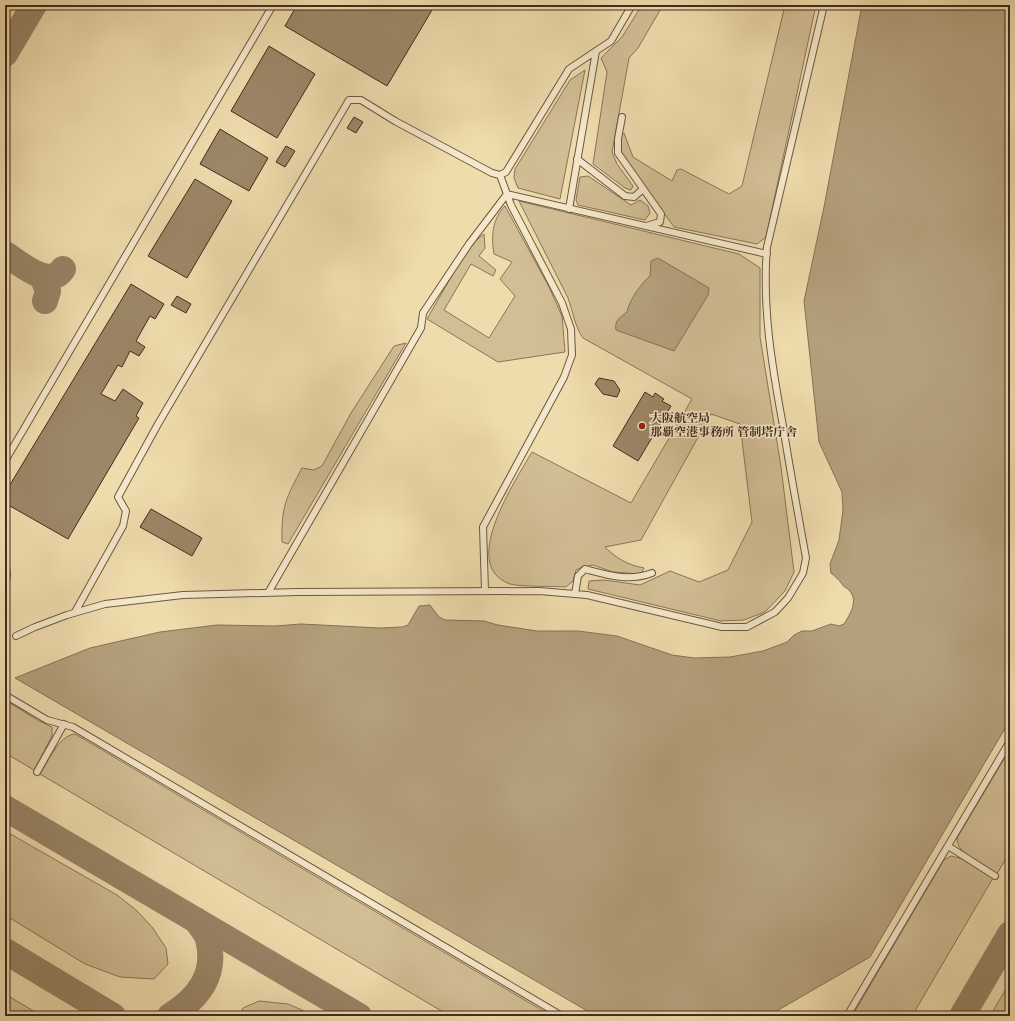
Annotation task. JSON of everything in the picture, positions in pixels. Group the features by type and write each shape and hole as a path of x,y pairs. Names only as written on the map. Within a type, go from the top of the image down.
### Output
{"lane":[{"path":"5,461 273,5"},
{"path":"75,612 123,526 126,511 118,497 158,424 349,100 361,100 395,121 452,152 492,173 500,175 506,172 568,69 611,41 632,5"},
{"path":"16,636 75,612 105,604 183,595 485,592 575,594 587,595 722,626 747,627 775,612 788,598 803,573 806,558 769,348 765,310 765,275 767,254 824,5"},
{"path":"569,209 596,51"},
{"path":"622,117 618,139 618,153 661,214 660,222 644,226"},
{"path":"577,159 625,196 634,197 643,189"},
{"path":"485,592 483,527 564,377 572,355 571,329 562,303 507,194 500,175"},
{"path":"507,194 767,254"},
{"path":"268,593 421,328 423,313 469,244 507,194"},
{"path":"5,558 7,575 5,585"},
{"path":"575,594 578,576 585,569 625,578 642,577 652,573"},
{"path":"5,695 47,720 74,727 562,1016"},
{"path":"37,772 64,724"},
{"path":"847,1016 1010,741"},
{"path":"948,846 995,876"}],"shaded area":[{"path":"642,5 663,5 638,48 629,58 612,152 617,164 633,186 631,190 625,188 593,164 607,72 601,58 622,37"},
{"path":"785,5 816,5 766,237 757,244 674,227 622,155 620,137 624,133 633,157 672,181 677,170 681,169 729,194 742,186"},
{"path":"862,5 1010,5 1010,720 870,957 768,1016 596,1016 15,678 90,648 160,632 217,625 275,626 301,624 380,628 402,627 408,625 419,606 430,605 439,617 445,620 484,621 498,625 537,631 578,631 617,636 672,655 694,658 730,657 763,651 787,642 794,635 802,631 812,631 831,624 839,626 844,624 852,607 852,594 831,573 830,564 839,540 843,510 842,492 819,442 804,301 824,207"},
{"path":"585,70 560,199 518,188 514,178 515,169 570,80"},
{"path":"588,176 631,205 640,200 648,206 650,213 645,220 578,205 576,200 580,177"},
{"path":"519,201 739,254 760,268 760,337 781,467 794,572 785,591 765,612 744,620 721,621 588,589 589,581 604,580 640,585 670,571 699,582 728,570 752,522 740,424 711,414 641,540 605,547 623,561 644,568 641,574 613,572 593,565 576,570 573,581 566,587 515,585 510,584 495,574 489,560 490,542 496,522 504,501 532,452 631,503 692,399 583,338 576,324 568,298"},
{"path":"505,206 549,287 562,316 565,352 498,362 427,319 469,246 484,234 485,248 479,256 496,270 493,276 471,264 444,310 489,338 515,296 500,279 512,262 494,254 493,248 495,222"},
{"path":"658,258 709,288 708,295 674,351 616,330 617,321 627,312 636,292 650,276 651,261"},
{"path":"406,343 288,544 282,542 282,520 288,495 302,468 314,470 322,466 351,413 394,346"},
{"path":"5,700 39,721 52,727 52,736 34,770 5,753"},
{"path":"75,734 551,1016 450,1016 40,774 59,744 64,739"},
{"path":"1010,749 1010,851 997,874 966,855 961,850 957,838"},
{"path":"7,832 117,895 136,910 152,927 166,948 168,964 154,979 120,977 85,964 5,915 5,835"},
{"path":"951,856 963,859 993,878 912,1016 852,1016 944,860"},
{"path":"1010,982 1010,1016 990,1016"},
{"path":"5,994 42,1016 5,1016"},
{"path":"259,1001 288,1004 316,1016 240,1016 243,1008"}],"building":[{"path":"297,5 435,5 387,86 285,26"},
{"path":"269,46 315,74 277,138 231,111"},
{"path":"354,117 363,122 356,133 347,128"},
{"path":"220,129 268,158 249,191 200,164"},
{"path":"286,146 295,151 285,167 276,162"},
{"path":"195,179 232,201 187,278 148,256"},
{"path":"131,284 164,304 155,319 150,316 136,341 145,347 139,356 130,351 122,367 118,365 101,394 115,401 123,389 143,403 136,416 139,418 68,539 10,506 5,515 5,493"},
{"path":"177,296 191,304 186,313 171,305"},
{"path":"599,378 614,381 620,390 617,397 603,394 595,384"},
{"name":"大阪航空局 那覇空港事務所 管制塔庁舎","path":"645,392 653,397 655,393 664,399 662,401 671,406 638,461 613,446"},
{"path":"151,509 202,538 192,556 140,527"}],"taxiway":[{"path":"5,54 34,5"},
{"path":"5,254 34,273 42,276 50,277 57,275 63,269"},
{"path":"42,276 48,291 45,301"},
{"path":"5,808 359,1016"},
{"path":"170,1016 197,993 208,974 210,963 208,939 196,920"},
{"path":"962,1016 1010,934"},
{"path":"5,951 113,1016"}],"place":[{"name":"大阪航空局 那覇空港事務所 管制塔庁舎","path":"642,426"}]}
